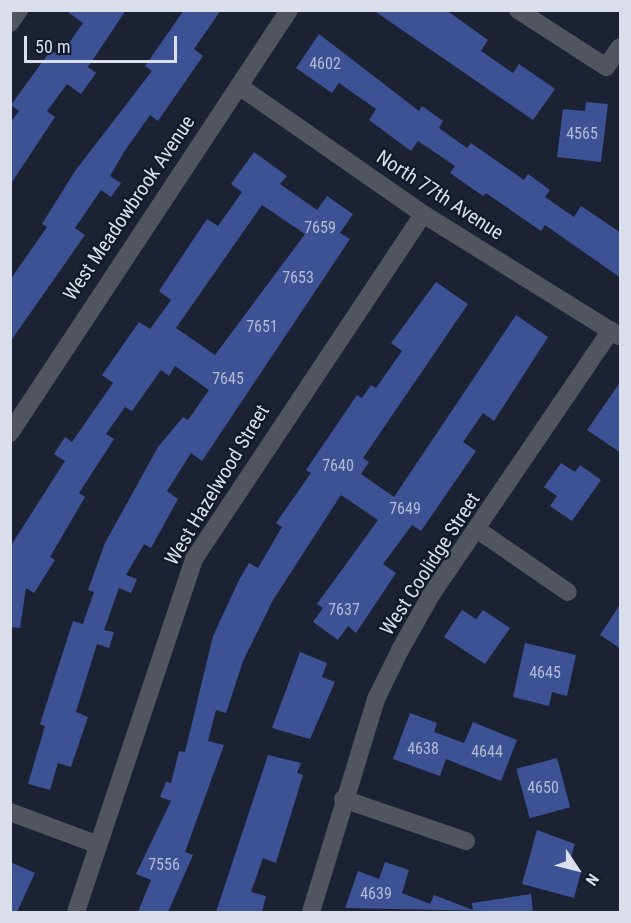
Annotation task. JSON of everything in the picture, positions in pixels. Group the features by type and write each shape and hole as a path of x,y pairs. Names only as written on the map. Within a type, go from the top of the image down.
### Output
{"street":[{"path":"10,23 19,10"},
{"name":"West Meadowbrook Avenue","path":"10,433 46,372 288,10"},
{"path":"518,10 606,67 621,47"},
{"name":"North 77th Avenue","path":"239,86 423,213 616,334"},
{"name":"West Hazelwood Street","path":"76,912 96,844 194,559 423,213"},
{"name":"West Coolidge Street","path":"311,912 343,799 376,699 400,650 478,530 616,334"},
{"path":"478,530 568,592"},
{"path":"343,799 466,840"},
{"path":"10,812 96,844"}],"building":[{"path":"65,10 126,10 88,67 96,73 81,94 67,84 47,111 55,117 10,185 10,123 19,111 11,105 51,50 60,56 83,23"},
{"path":"184,10 221,10 194,49 203,56 158,121 150,115 124,152 110,176 121,183 111,197 101,190 75,228 85,235 10,342 10,280 47,227 42,224 75,171 152,71 145,66"},
{"path":"373,10 446,10 488,40 481,51 513,73 519,64 555,89 533,120"},
{"path":"319,34 419,111 422,106 443,121 439,128 467,148 471,143 524,180 528,174 550,190 545,197 574,217 581,206 621,233 621,278 545,225 541,231 486,193 483,196 450,173 455,166 418,141 411,151 369,120 376,109 339,83 332,93 296,68"},
{"path":"586,102 608,104 601,162 557,157 563,109 585,111"},
{"path":"254,152 287,176 280,184 317,210 327,196 353,214 340,233 350,239 202,461 191,453 167,491 178,499 151,548 144,544 126,575 137,579 131,593 119,588 104,630 114,632 109,648 97,644 76,712 88,717 71,767 58,763 50,790 28,784 45,726 40,724 73,621 83,624 94,592 88,590 105,543 158,447 183,417 188,420 209,390 175,366 169,376 161,370 132,411 125,407 106,434 114,439 79,493 85,497 50,557 55,560 34,593 26,588 20,628 10,627 10,547 65,461 54,454 65,437 72,442 113,383 102,375 139,322 150,329 171,300 159,291 207,219 218,226 242,192 231,184","holes":["262,205 305,234 215,355 176,328"]},
{"path":"436,282 468,304 363,458 369,462 361,474 394,497 516,315 548,337 494,421 483,413 463,442 476,451 421,531 412,525 383,564 396,573 356,633 348,626 338,640 313,622 323,608 317,604 378,520 341,495 273,600 243,661 226,713 216,710 208,741 224,745 185,852 193,855 168,912 138,912 151,880 136,874 171,801 160,797 166,782 171,783 179,751 185,752 213,636 239,580 249,563 258,568 282,527 276,523 311,473 306,470 357,395 362,398 371,385 376,388 402,351 391,343"},
{"path":"621,381 621,453 587,430"},
{"path":"561,463 575,472 580,465 601,480 572,521 550,506 557,496 544,487"},
{"path":"621,603 621,649 600,635"},
{"path":"462,610 476,619 483,610 510,628 485,664 444,637"},
{"path":"525,643 576,655 567,696 552,692 549,706 513,697"},
{"path":"300,652 327,663 322,677 335,682 310,739 272,728"},
{"path":"410,713 437,723 434,732 464,743 473,722 517,740 501,781 446,759 440,776 393,759"},
{"path":"268,755 301,763 297,773 303,775 276,863 263,858 251,892 266,896 262,912 216,912"},
{"path":"557,758 570,807 530,818 516,769"},
{"path":"537,830 575,844 568,868 581,872 574,898 522,884"},
{"path":"10,862 35,873 17,912 10,912"},
{"path":"385,862 409,870 402,893 430,904 434,895 473,910 472,903 531,894 533,912 345,908 358,871 379,879"}]}
